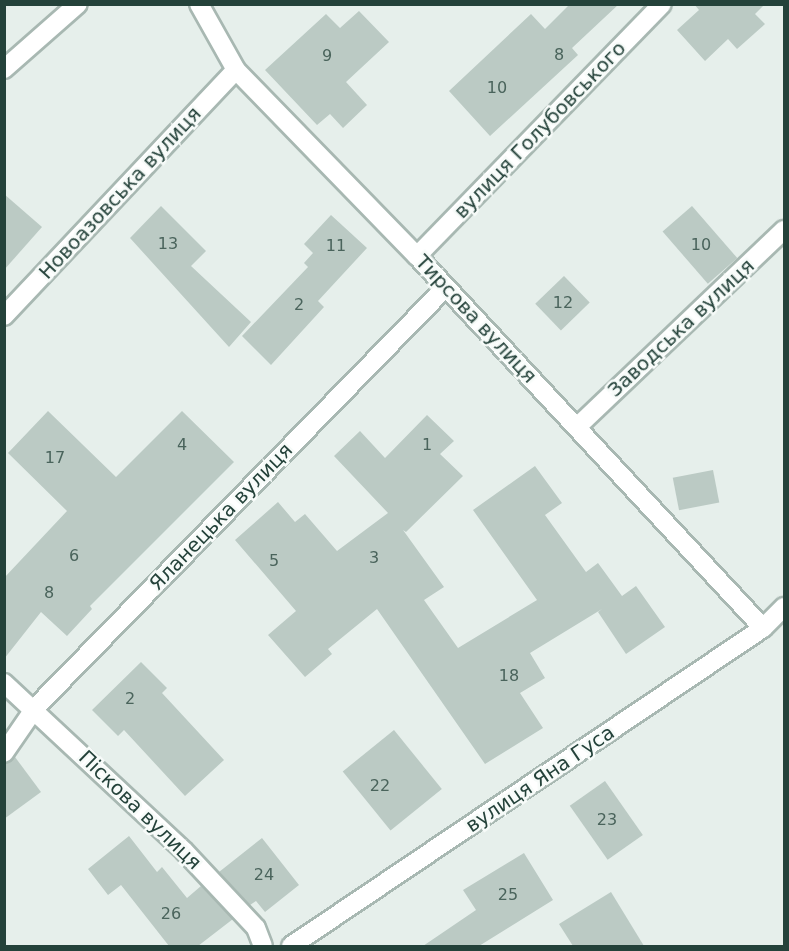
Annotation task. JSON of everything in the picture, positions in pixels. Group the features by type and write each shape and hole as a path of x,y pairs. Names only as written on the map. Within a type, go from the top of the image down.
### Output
{"street":[{"path":"4,69 78,4"},
{"name":"Тирсова вулиця","path":"199,4 236,70 417,256 763,628"},
{"name":"вулиця Голубовського","path":"417,256 662,4"},
{"name":"Новоазовська вулиця","path":"4,316 236,70"},
{"name":"Заводська вулиця","path":"577,427 784,230"},
{"name":"Яланецька вулиця","path":"4,753 35,708 446,287"},
{"name":"вулиця Яна Гуса","path":"291,946 763,628 784,607"},
{"name":"Піскова вулиця","path":"4,683 35,708 184,851 256,928 263,946"}],"building":[{"path":"570,4 619,4 572,48 578,55 490,136 449,91 531,14 545,29"},
{"path":"694,4 765,4 755,14 765,24 737,49 728,39 705,61 677,30 699,10"},
{"path":"359,11 389,42 346,82 367,105 343,128 330,114 317,125 265,70 326,14 340,28"},
{"path":"4,194 42,227 4,270"},
{"path":"161,206 206,251 191,266 251,322 229,347 130,238"},
{"path":"692,206 737,258 708,284 663,232"},
{"path":"331,215 367,248 318,301 324,307 271,365 242,336 308,267 304,263 313,253 304,244"},
{"path":"564,276 590,303 561,330 535,304"},
{"path":"48,411 116,477 182,411 234,462 90,606 92,609 67,636 41,612 4,659 4,578 67,511 8,453"},
{"path":"427,415 454,441 440,454 463,476 406,532 403,530 444,587 424,600 458,648 537,600 473,510 535,466 562,503 545,515 586,572 598,563 622,596 636,586 665,627 626,654 598,612 602,609 530,653 545,678 520,693 543,728 485,764 377,609 328,649 332,654 305,677 268,635 296,611 235,540 278,502 295,522 305,514 337,551 388,513 334,456 360,431 385,458"},
{"path":"713,470 719,502 679,510 673,478"},
{"path":"141,662 167,688 162,693 224,760 185,796 124,730 118,736 92,710"},
{"path":"394,730 442,789 391,831 343,772"},
{"path":"15,757 41,792 4,819 4,764"},
{"path":"605,781 643,835 608,860 570,806"},
{"path":"129,836 157,872 162,867 187,898 201,886 233,919 198,946 169,946 121,885 108,895 88,869"},
{"path":"262,838 299,885 265,912 256,901 250,905 219,872"},
{"path":"524,853 553,900 479,946 423,946 476,910 463,890"},
{"path":"611,892 644,946 573,946 559,924"}]}
